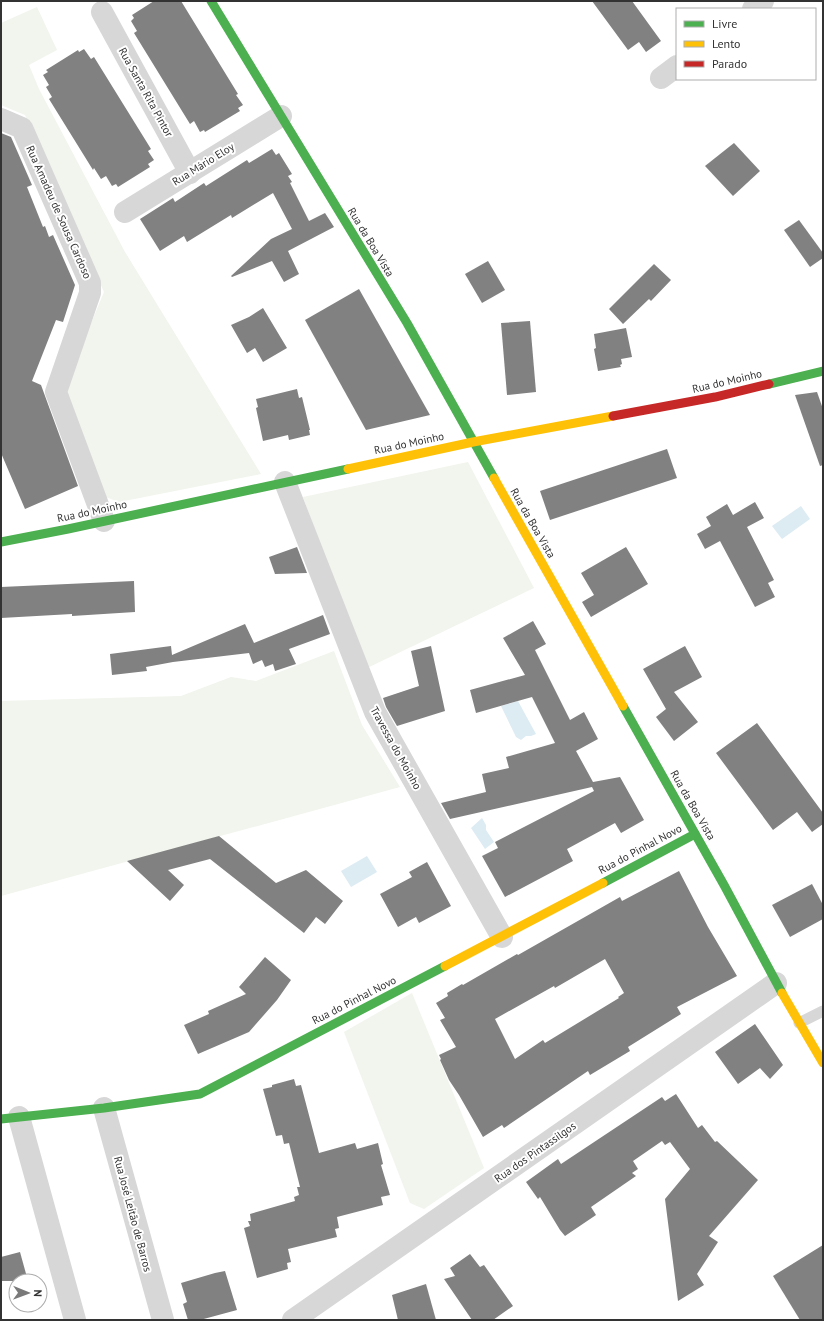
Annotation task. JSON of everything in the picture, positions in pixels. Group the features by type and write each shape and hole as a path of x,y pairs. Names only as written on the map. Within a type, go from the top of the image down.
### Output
{"street":[{"name":"Rua da Boa Vista","path":"211,1 406,323 724,885 776,983 823,1063"},
{"path":"754,8 763,1"},
{"name":"Rua Santa Rita Pintor","path":"102,12 190,172"},
{"name":"Rua Mário Eloy","path":"125,212 281,116"},
{"name":"Rua Amadeu de Sousa Cardoso","path":"1,119 22,128 90,283 90,293 56,392 104,521"},
{"name":"Rua do Moinho","path":"3,538 104,521 473,442 716,397 823,371"},
{"name":"Travessa do Moinho","path":"285,482 375,712 502,937"},
{"name":"Rua do Pinhal Novo","path":"10,1118 104,1108 200,1094 502,937 695,834"},
{"name":"Rua dos Pintassilgos","path":"294,1320 776,983"},
{"name":"Rua José Leitão de Barros","path":"104,1108 163,1320"},
{"path":"10,1118 75,1320"}],"lane":[{"path":"799,1023 823,1011"}],"shaded area":[{"path":"37,7 57,50 29,65 39,89 125,252 261,474 119,502 103,496 63,391 104,292 25,115 1,105 1,23"},
{"path":"468,462 534,588 365,669 303,497"},
{"path":"801,506 810,519 782,539 772,526"},
{"path":"334,651 362,725 400,787 1,896 1,701 181,696 231,677 256,681"},
{"path":"518,701 536,734 526,736 521,740 516,737 501,706"},
{"path":"482,818 486,825 486,830 494,842 485,849 471,828"},
{"path":"367,856 377,872 351,887 341,871"},
{"path":"412,993 484,1168 424,1209 410,1203 344,1032"}],"building":[{"path":"154,1 181,1 238,94 236,95 243,105 238,108 240,111 205,132 204,130 200,132 194,121 190,124 134,33 137,31 131,21 134,18 132,15"},
{"path":"592,1 632,1 661,41 646,52 639,42 628,50"},
{"path":"84,49 91,59 94,57 151,149 148,151 154,160 148,164 150,167 118,187 116,184 112,186 106,176 101,179 94,168 93,170 49,99 52,97 46,87 49,85 43,75 48,72 46,70 78,50 79,52"},
{"path":"1,133 11,137 32,185 27,187 43,227 45,226 49,237 53,235 75,285 63,322 56,320 32,381 41,385 78,486 25,509 1,453"},
{"path":"734,143 760,171 733,196 705,166"},
{"path":"272,149 276,155 279,153 292,174 288,176 292,182 290,183 309,221 325,213 334,227 288,251 299,274 284,282 272,261 232,277 231,276 271,239 292,229 273,193 232,218 231,215 187,242 184,236 160,251 140,219 173,198 175,202 204,183 206,186 247,160 249,163"},
{"path":"799,220 823,253 823,258 810,267 784,230"},
{"path":"488,261 505,290 482,303 465,274"},
{"path":"654,264 671,280 651,301 649,299 623,324 609,309"},
{"path":"359,289 430,415 366,430 305,320"},
{"path":"263,308 287,348 263,362 255,348 247,353 231,325 249,317"},
{"path":"530,321 536,392 507,395 501,323"},
{"path":"626,328 632,357 621,359 621,367 598,371 594,349 596,348 594,334"},
{"path":"297,389 299,398 302,397 310,435 289,440 288,435 263,441 256,408 258,407 256,399"},
{"path":"817,392 823,409 823,465 820,466 795,395"},
{"path":"667,449 677,478 550,520 540,491"},
{"path":"755,502 764,518 747,527 774,580 768,583 775,597 755,607 720,541 705,549 697,534 711,526 706,517 727,504 733,515"},
{"path":"297,547 307,573 275,574 269,557"},
{"path":"626,547 648,584 591,617 582,602 594,595 581,573"},
{"path":"134,581 135,612 1,618 1,587"},
{"path":"323,615 330,634 289,649 296,664 275,671 273,664 265,667 262,660 253,664 249,653 173,662 146,667 147,671 112,675 110,654 171,646 172,655 245,624 254,643"},
{"path":"533,621 546,644 535,650 570,720 584,712 598,739 576,751 593,782 620,777 644,820 621,833 615,823 567,849 573,861 505,897 482,856 498,848 495,842 594,791 592,787 450,819 441,803 486,792 482,774 509,768 506,757 555,743 532,697 476,713 470,690 525,675 503,638"},
{"path":"431,646 445,711 397,726 386,707 383,698 419,686 411,651"},
{"path":"685,646 702,677 674,692 698,722 674,741 656,717 666,709 643,669"},
{"path":"757,723 823,813 823,824 812,832 797,812 773,830 716,753"},
{"path":"219,836 276,883 306,870 343,901 325,924 316,917 304,933 210,859 168,870 184,885 170,901 127,861"},
{"path":"427,862 451,906 419,923 416,917 398,927 380,894 412,877 409,872"},
{"path":"679,871 708,927 737,976 677,1007 681,1014 628,1047 630,1051 590,1075 588,1071 504,1128 502,1125 483,1137 449,1080 440,1060 439,1055 456,1047 440,1020 445,1018 436,1003 448,996 447,993 462,984 463,985 517,954 518,955 620,897 622,901","holes":["605,959 624,993 618,997 619,998 545,1043 543,1040 515,1059 495,1019 554,986 555,988"]},
{"path":"812,884 823,905 823,919 790,937 772,905"},
{"path":"265,957 291,980 277,1000 249,1032 198,1054 184,1025 209,1014 208,1011 246,994 239,987"},
{"path":"755,1024 783,1065 770,1079 760,1068 738,1084 715,1052"},
{"path":"294,1079 296,1086 301,1085 319,1153 355,1143 357,1149 378,1143 383,1164 381,1165 390,1195 381,1197 383,1205 337,1217 339,1228 335,1229 337,1237 288,1249 291,1262 287,1263 288,1269 257,1278 244,1228 250,1226 248,1221 251,1221 250,1214 295,1201 294,1197 299,1195 297,1187 300,1187 289,1143 284,1144 282,1135 276,1136 263,1089"},
{"path":"676,1094 698,1128 702,1125 715,1142 717,1141 758,1180 709,1236 718,1242 697,1274 704,1285 678,1301 665,1199 690,1169 670,1142 665,1145 662,1141 633,1161 638,1169 632,1173 636,1176 591,1207 596,1215 565,1236 540,1197 538,1199 526,1182 558,1159 561,1164 662,1097 665,1101"},
{"path":"823,1245 823,1320 800,1320 773,1276"},
{"path":"20,1252 26,1273 8,1273 8,1281 1,1281 1,1257"},
{"path":"470,1254 480,1267 484,1265 513,1306 493,1320 472,1320 444,1279 455,1276 450,1268"},
{"path":"225,1271 237,1310 200,1320 188,1320 183,1304 187,1302 181,1283"},
{"path":"426,1284 436,1320 398,1320 392,1295"}],"traffic: fast":[{"path":"211,1 407,323 494,478"},
{"path":"769,384 823,371"},
{"path":"1,542 348,469"},
{"path":"623,706 724,885 782,993"},
{"path":"603,883 695,834"},
{"path":"1,1119 104,1108 200,1094 445,966"}],"traffic: slow":[{"path":"348,469 473,442 613,416"},
{"path":"494,478 623,706"},
{"path":"445,966 603,883"},
{"path":"782,993 823,1063"}],"traffic: jam":[{"path":"613,416 715,397 769,384"}]}
